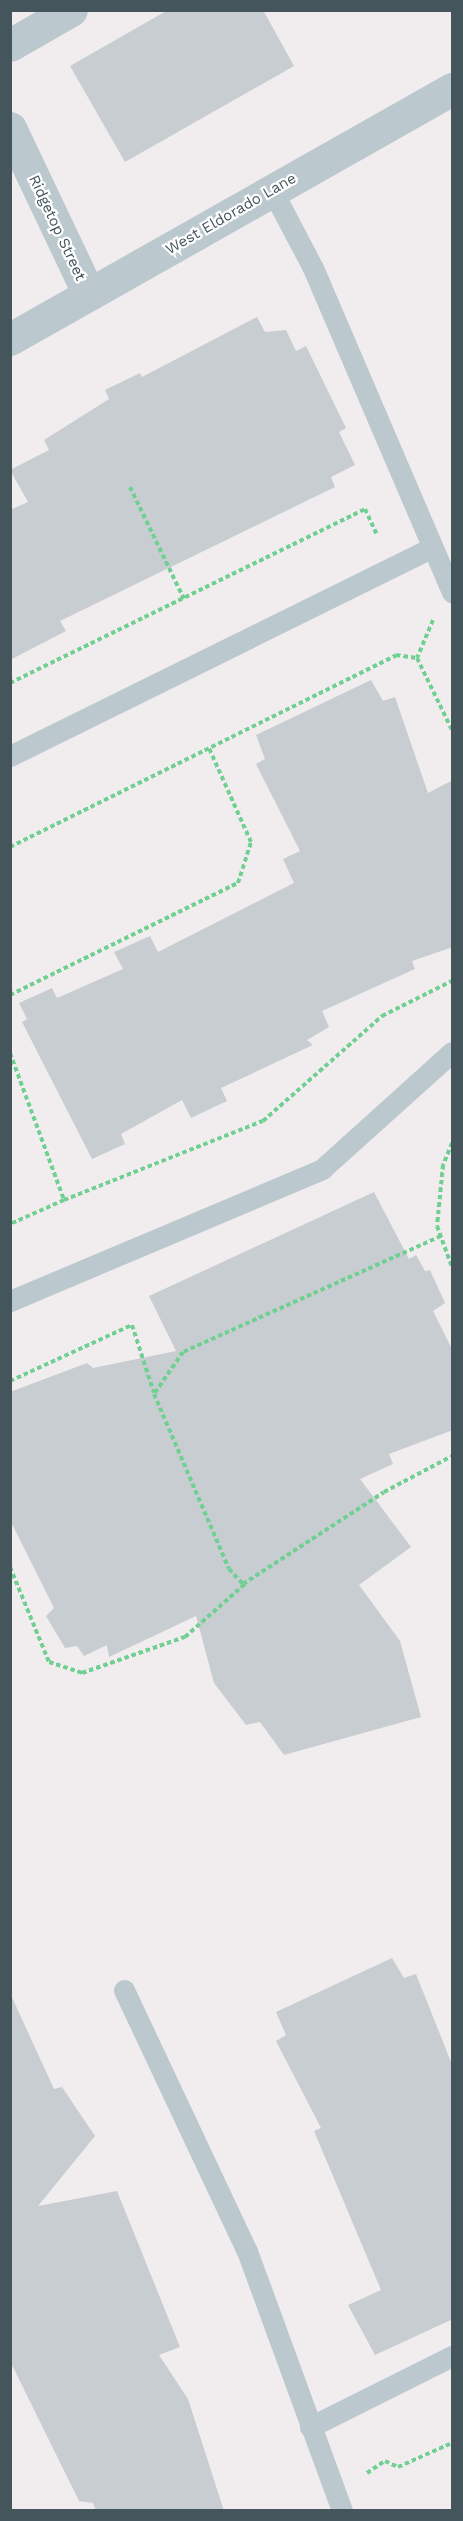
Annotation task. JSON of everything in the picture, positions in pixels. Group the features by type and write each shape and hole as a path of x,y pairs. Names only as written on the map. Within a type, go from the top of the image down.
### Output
{"street":[{"path":"10,45 71,10"},
{"name":"West Eldorado Lane","path":"10,339 453,89"},
{"name":"Ridgetop Street","path":"10,128 89,294"}],"lane":[{"path":"272,190 313,268 453,592"},
{"path":"10,756 432,547"},
{"path":"10,1301 322,1169 453,1052"},
{"path":"124,1990 247,2251 338,2503"},
{"path":"310,2427 453,2356"}],"path":[{"path":"130,487 184,599"},
{"path":"10,683 365,509 379,538 403,562 435,609 429,638 417,658"},
{"path":"10,847 396,655 417,658"},
{"path":"417,658 453,730"},
{"path":"10,995 238,883 251,842 209,748"},
{"path":"10,1224 64,1200 263,1121 382,1016 453,981"},
{"path":"10,1053 64,1200"},
{"path":"453,1143 442,1165 441,1236 453,1267"},
{"path":"154,1394 183,1352 441,1236"},
{"path":"10,1381 132,1324 154,1394 229,1569 246,1582"},
{"path":"10,1567 49,1662 82,1673 184,1637 246,1582 384,1491 453,1456"},
{"path":"338,2503 385,2461 398,2467 453,2443"}],"building":[{"path":"168,10 263,10 294,66 125,162 70,66"},
{"path":"257,317 265,332 286,330 296,351 306,346 346,428 339,432 355,465 331,477 335,487 60,621 66,631 10,660 10,510 28,502 10,470 49,450 44,440 109,399 105,390 140,373 142,377"},
{"path":"371,680 383,701 395,697 428,793 453,780 453,947 412,961 415,969 322,1011 329,1027 307,1040 313,1045 221,1088 227,1101 191,1118 182,1100 121,1134 125,1144 92,1159 22,1022 27,1019 19,1003 52,988 57,998 123,969 114,952 150,936 158,952 294,883 283,859 300,851 256,764 265,759 256,735"},
{"path":"374,1192 409,1259 416,1255 425,1271 430,1270 445,1303 433,1311 453,1351 453,1430 389,1454 393,1464 360,1479 411,1547 359,1585 400,1641 421,1717 284,1755 260,1722 246,1725 214,1683 196,1616 109,1657 107,1645 84,1656 77,1646 65,1648 46,1616 54,1608 10,1520 10,1392 87,1363 93,1368 176,1351 149,1296"},
{"path":"392,1958 404,1978 416,1974 453,2067 453,2319 375,2355 348,2305 381,2290 314,2131 321,2128 276,2041 286,2035 276,2012"},
{"path":"10,1993 54,2089 62,2087 95,2136 38,2206 117,2191 180,2347 159,2355 188,2399 224,2511 96,2511 93,2503 79,2501 10,2361"}]}
